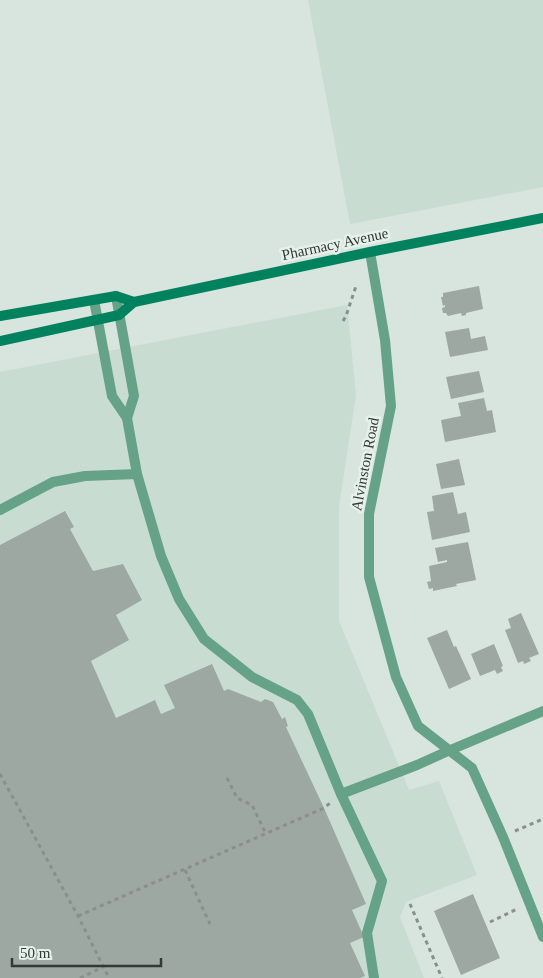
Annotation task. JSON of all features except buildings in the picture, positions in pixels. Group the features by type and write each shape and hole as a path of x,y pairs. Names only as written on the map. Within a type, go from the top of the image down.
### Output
{"street":[{"name":"Pharmacy Avenue","path":"0,341 119,315 134,302 543,218"},
{"name":"Alvinston Road","path":"370,252 385,340 391,406 369,514 369,577 396,677 418,726 472,768 503,837 543,937"},
{"path":"0,316 116,296 134,302"},
{"path":"116,296 134,396 127,418"},
{"path":"94,300 112,396 127,418 137,474 161,556 179,599 204,639 252,676 298,700 308,714 341,794 382,881 367,933 374,978"},
{"path":"0,510 54,482 84,476 137,474"},
{"path":"341,794 417,765 543,711"}],"path":[{"path":"343,321 356,286"},
{"path":"0,774 78,916 109,978"},
{"path":"227,778 237,798 252,806 266,834"},
{"path":"78,916 324,808 341,794"},
{"path":"503,837 543,819"},
{"path":"185,870 210,924"},
{"path":"490,922 529,902"},
{"path":"410,904 442,978"},
{"path":"80,978 103,967"}],"shaded area":[{"path":"308,0 543,0 543,187 350,224"},
{"path":"347,305 356,395 339,506 339,621 409,790 439,781 477,875 406,902 400,917 424,978 0,978 0,372"}]}
